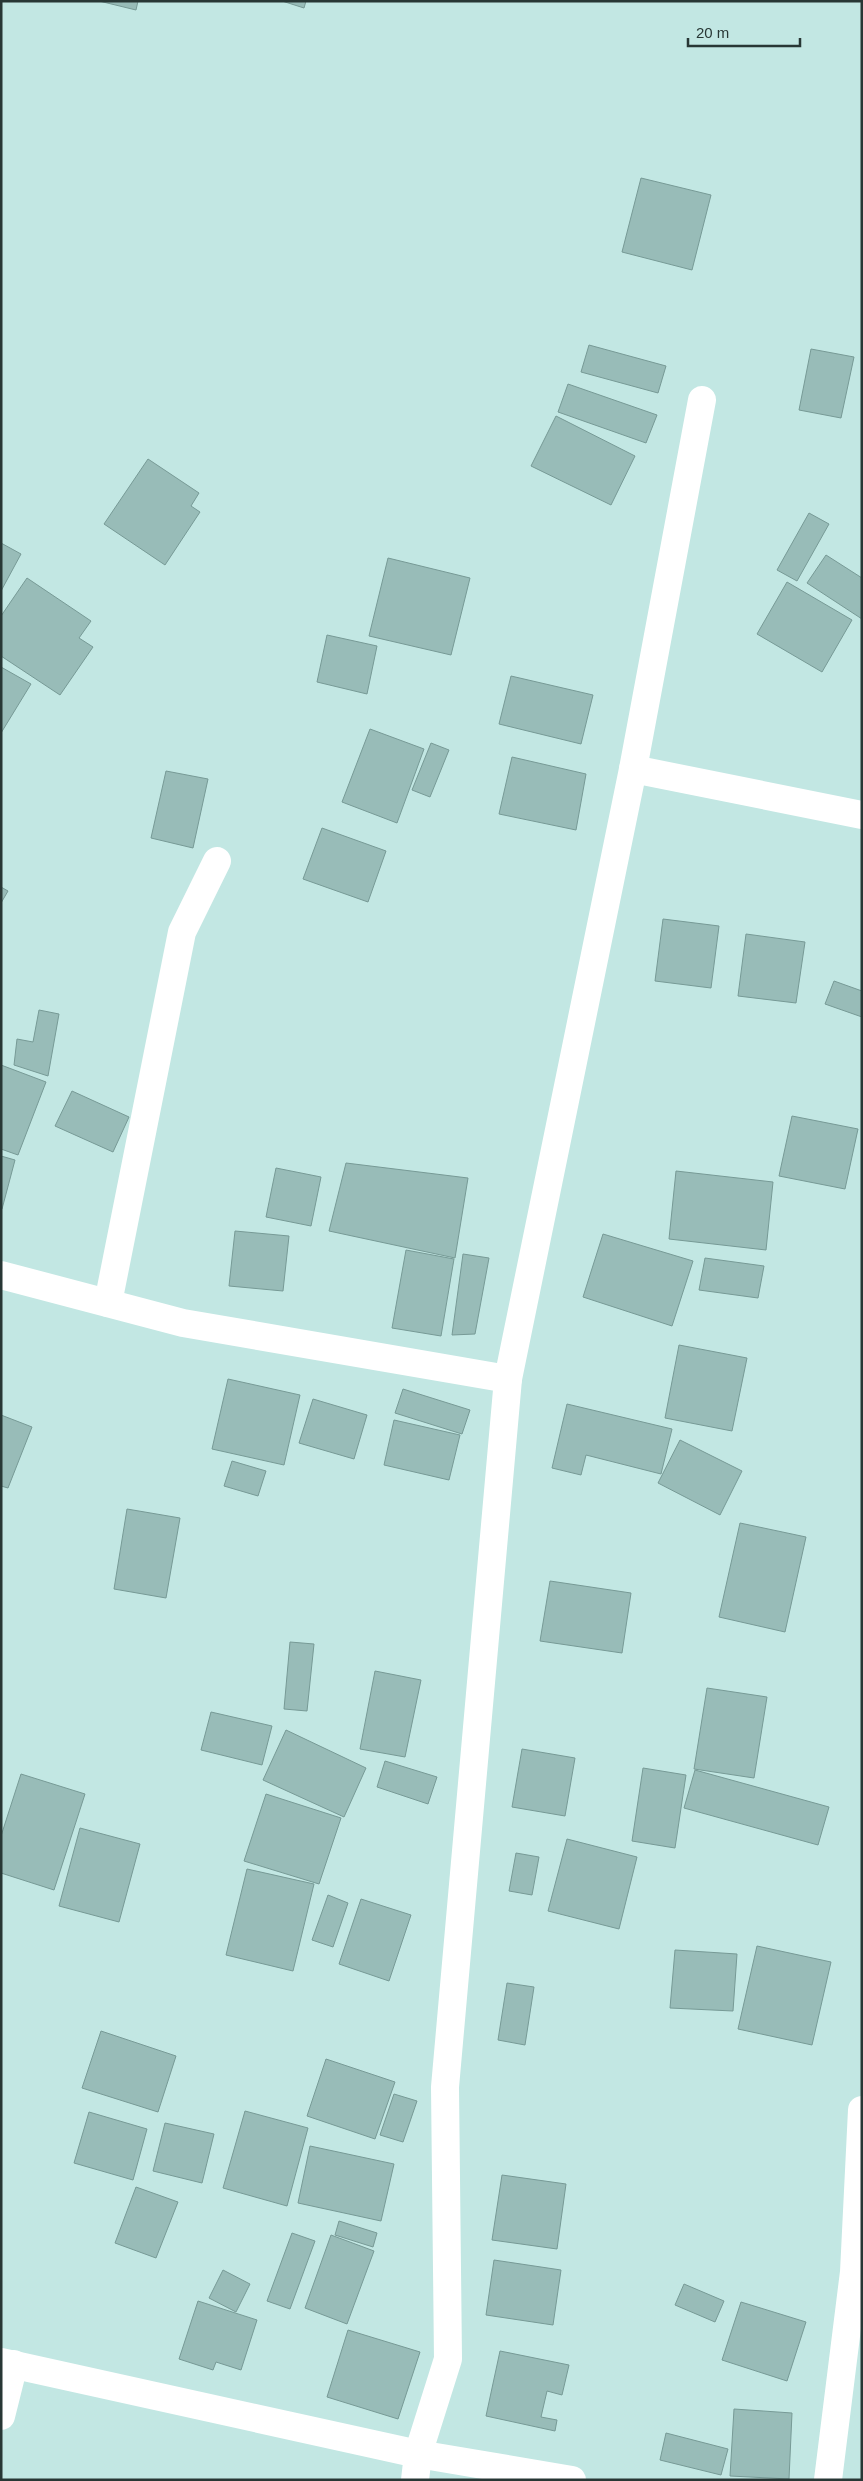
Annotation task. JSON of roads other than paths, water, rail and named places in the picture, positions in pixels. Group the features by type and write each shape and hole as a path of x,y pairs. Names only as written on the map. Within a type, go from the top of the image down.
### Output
{"street":[{"path":"417,2467 448,2359 446,2087 508,1379 634,769 702,400"},
{"path":"634,769 862,815"},
{"path":"108,1303 182,932 217,861"},
{"path":"1,1275 183,1323 508,1379"},
{"path":"828,2480 854,2272 862,2110"},
{"path":"1,2416 7,2363 417,2467 572,2480"}]}
